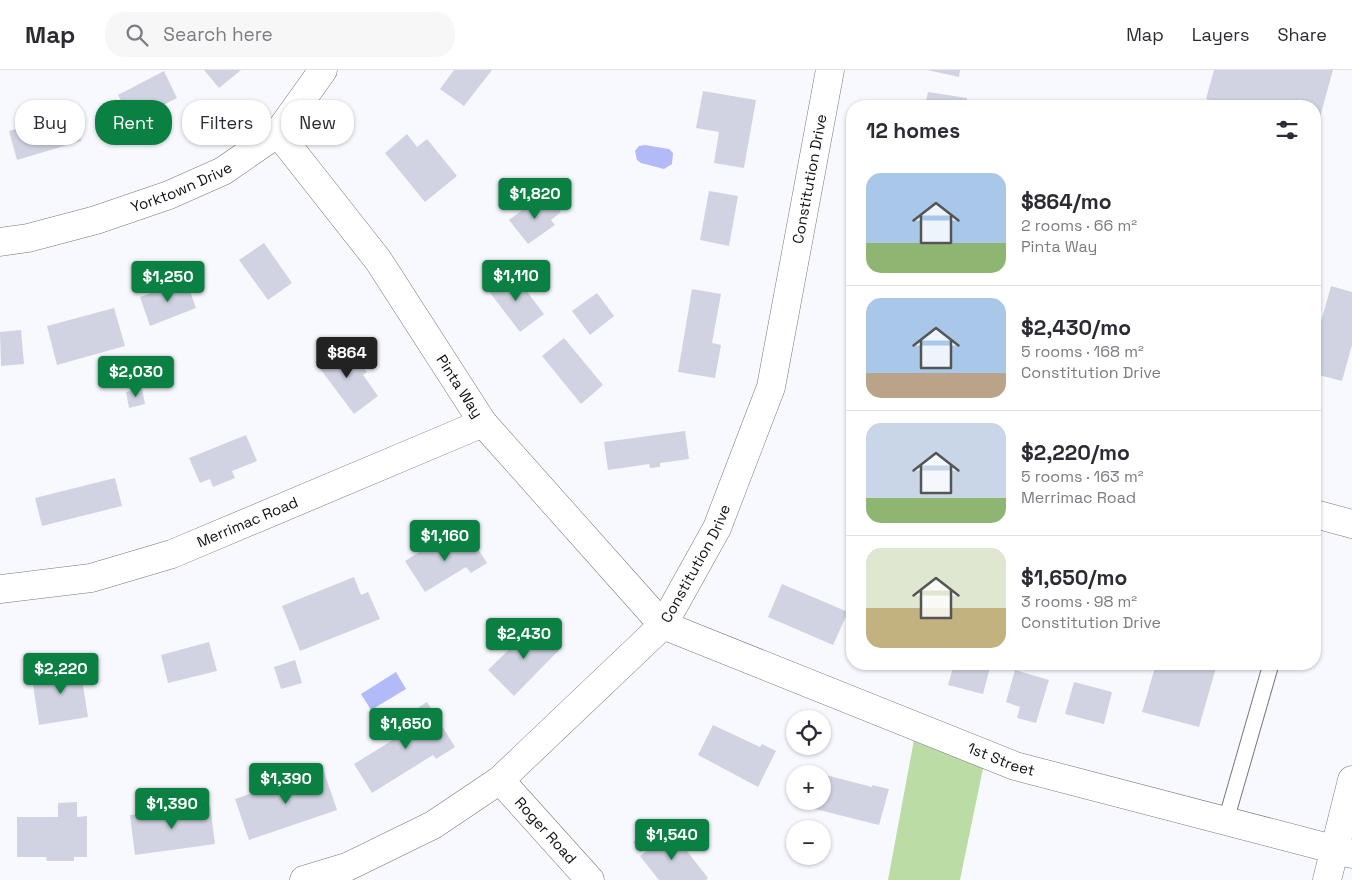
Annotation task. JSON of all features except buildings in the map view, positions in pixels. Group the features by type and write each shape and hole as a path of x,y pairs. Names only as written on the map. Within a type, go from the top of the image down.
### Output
{"main road":[{"name":"Yorktown Drive","path":"0,242 28,238 79,224 169,195 223,170 278,133 323,70"},
{"name":"Constitution Drive","path":"304,880 346,867 433,825 500,780 663,625 717,528 772,387 830,70"},
{"name":"Pinta Way","path":"278,133 378,260 483,423 663,625"},
{"name":"Merrimac Road","path":"0,589 91,578 172,554 483,423"},
{"path":"1321,516 1352,524"},
{"name":"1st Street","path":"663,625 1015,766 1344,852"},
{"name":"Roger Road","path":"500,780 590,880"},
{"path":"1327,880 1344,852 1352,780"}],"lane":[{"path":"1226,820 1268,670"}],"green space":[{"path":"916,729 987,749 960,880 888,880"}],"water":[{"path":"645,145 669,149 673,153 672,164 664,169 641,163 637,160 635,151 639,146"},
{"path":"396,672 406,689 371,710 361,694"}]}
